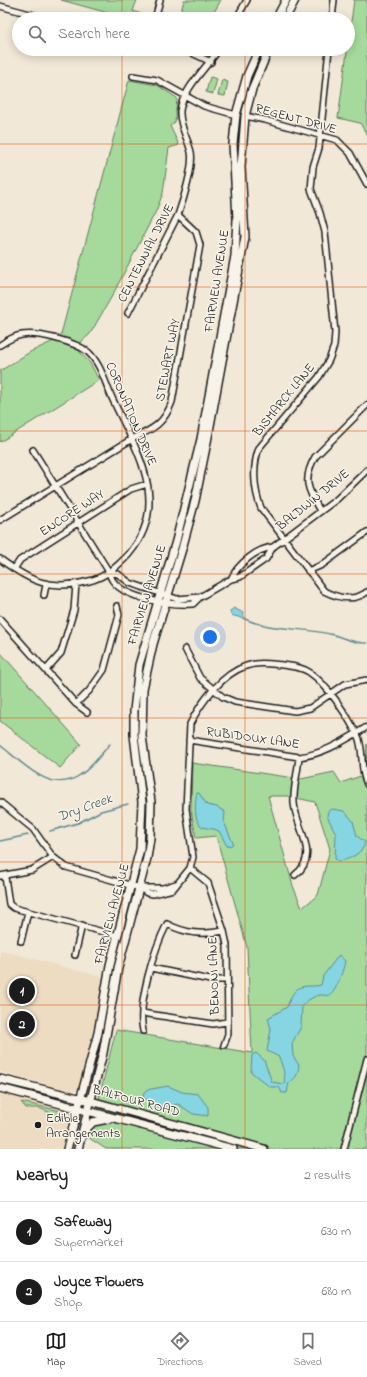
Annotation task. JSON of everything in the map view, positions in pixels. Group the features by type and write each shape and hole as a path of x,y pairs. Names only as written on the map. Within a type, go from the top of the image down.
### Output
{"street":[{"path":"157,12 160,0"},
{"path":"240,12 248,0"},
{"path":"280,12 286,0"},
{"path":"289,12 295,0"},
{"path":"333,12 334,0"},
{"path":"0,6 22,12"},
{"path":"198,56 211,62"},
{"name":"CENTENNIAL DRIVE","path":"128,313 178,215 184,199 191,154 182,126 180,110 186,95 200,72 211,62 214,56"},
{"name":"FAIRVIEW AVENUE","path":"67,1149 98,1033 110,965 132,885 140,849 142,802 134,735 134,711 139,665 176,541 195,467 235,256 237,219 232,144 236,115 247,76 256,56"},
{"name":"FAIRVIEW AVENUE","path":"78,1149 103,1053 118,968 140,888 150,838 151,802 142,736 143,689 153,644 182,550 199,479 238,279 245,237 241,167 245,116 252,89 266,56"},
{"name":"BISMARCK LANE","path":"328,56 319,148 311,179 311,189 325,232 335,332 334,346 329,360 319,376 259,448 255,462 256,495 261,508 324,591 334,597 348,599 367,592"},
{"path":"133,76 157,80 204,106 245,116"},
{"name":"REGENT DRIVE","path":"245,116 337,140 350,153 367,184"},
{"name":"STEWART WAY","path":"0,520 159,424 167,414 172,402 200,245 196,232 178,215"},
{"name":"CORONATION DRIVE","path":"0,345 21,335 34,335 77,345 86,351 96,361 112,400 132,439 143,465 149,501 148,517 134,547 110,572"},
{"path":"320,511 308,489 307,475 310,465 315,457 367,405"},
{"name":"BALDWIN DRIVE","path":"33,450 110,572 111,580 116,586 127,594 159,597 167,599 173,605 193,604 200,597 231,579 240,577 266,559 273,547 347,491 367,470"},
{"name":"ENCORE WAY","path":"14,569 20,560 78,522 131,489 147,484"},
{"path":"308,571 322,565 367,532"},
{"name":"BALDWIN DRIVE","path":"231,579 235,569 263,548 273,547"},
{"path":"0,559 24,576 46,585 76,584 94,580 110,572"},
{"name":"BALDWIN DRIVE","path":"110,572 118,574 130,583 159,597"},
{"path":"46,670 60,653 74,610 76,584"},
{"path":"44,595 46,585"},
{"path":"76,704 89,691 104,670 119,615 117,606"},
{"path":"0,619 76,704 88,712"},
{"path":"185,649 200,678 223,697 235,702 295,711 310,708 345,684 367,680"},
{"path":"0,802 33,829 53,856 66,867 132,885 147,893 164,890 176,884 184,878 190,868 193,857 186,809 190,724 196,711 214,690 230,675 246,666 264,663 290,666 308,671 318,679 331,694 356,733 361,744 363,777 367,784"},
{"name":"RUBIDOUX LANE","path":"189,740 299,757 313,755 327,750 367,727"},
{"path":"295,875 303,869 307,858 306,848 294,805 299,757"},
{"path":"53,856 32,870 2,876 9,904 14,908 82,925 118,936"},
{"name":"BENONI LANE","path":"190,868 208,883 224,931 227,945 228,1034 224,1045"},
{"path":"21,941 28,912"},
{"path":"143,1031 141,1022 142,1013 151,968 158,942 167,924 178,930 205,934 224,931"},
{"path":"75,955 82,925"},
{"path":"151,968 210,980 227,980"},
{"path":"142,1013 213,1024 227,1022"},
{"path":"344,1149 366,1073 367,1059"},
{"name":"BALFOUR ROAD","path":"0,1080 91,1101 264,1149"},
{"name":"BALFOUR ROAD","path":"0,1088 233,1149"},
{"path":"82,1134 89,1124 97,1120 119,1119"}],"shaded area":[{"path":"0,950 102,977 92,1040 79,1088 72,1091 0,1072"},
{"path":"0,1091 66,1110 69,1113 71,1121 61,1149 0,1149"}],"green space":[{"path":"61,0 137,0 133,11 136,12 105,12"},
{"path":"184,0 221,0 214,12 181,12"},
{"path":"354,0 367,0 367,135 360,123 338,118 346,56 355,56 355,12 352,12"},
{"path":"210,77 217,79 213,94 206,92"},
{"path":"129,80 157,85 177,98 175,122 170,126 179,145 169,148 163,193 156,211 112,296 90,334 82,341 78,350 90,363 99,380 0,442 0,371 30,352 60,338"},
{"path":"222,80 228,82 225,96 218,95"},
{"path":"0,652 81,744 60,768 0,721"},
{"path":"367,744 367,1149 106,1149 89,1138 116,1030 252,1053 247,947 216,836 196,838 191,809 192,763 301,779 334,772 341,783 366,774","holes":["268,796 287,796 315,802 330,849 318,895 302,908 293,886"]},
{"path":"21,1102 61,1111 56,1115 39,1108 26,1108"}],"water":[{"path":"234,608 243,613 245,619 231,615 230,611"},
{"path":"197,793 199,793 207,805 217,807 225,812 224,822 233,843 232,845 227,846 219,831 200,825 196,817"},
{"path":"332,809 344,811 353,821 357,836 365,842 364,846 359,852 351,858 342,861 335,859 336,834 327,816 328,811"},
{"path":"339,955 345,961 335,989 330,995 316,996 302,1006 301,1027 292,1043 293,1056 299,1065 298,1071 295,1078 289,1083 287,1093 282,1093 279,1087 270,1087 251,1072 252,1055 256,1053 264,1060 272,1082 284,1084 284,1074 279,1057 267,1051 271,1029 268,1018 287,1007 294,992 299,988 303,986 321,985 323,976"},
{"path":"168,1086 182,1092 198,1094 208,1107 208,1116 193,1114 178,1104 164,1107 144,1099 143,1094 146,1090"}],"waterway":[{"path":"245,619 255,623 312,631 334,635 354,642 367,643"},
{"path":"0,745 27,768 48,779 58,782 69,780 80,775 92,765 110,744"},
{"name":"Dry Creek","path":"50,831 78,823 101,811 128,804"},
{"name":"Dry Creek","path":"0,841 28,835"}],"place":[{"name":"Safeway","path":"22,991"},
{"name":"Joyce Flowers","path":"22,1024"},
{"name":"Edible Arrangements","path":"38,1125"}]}
